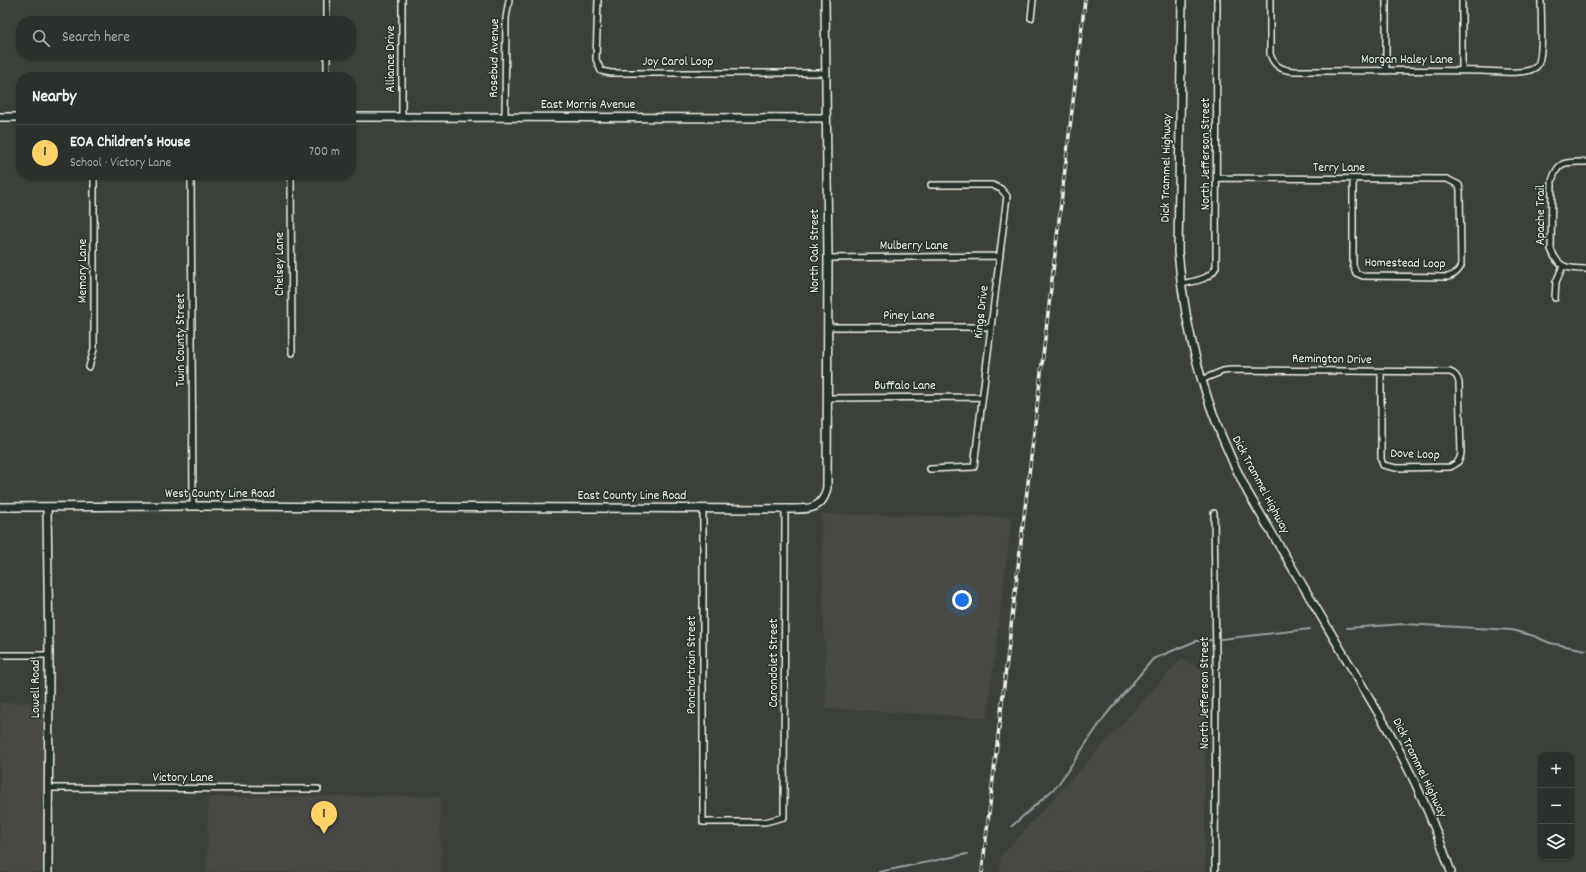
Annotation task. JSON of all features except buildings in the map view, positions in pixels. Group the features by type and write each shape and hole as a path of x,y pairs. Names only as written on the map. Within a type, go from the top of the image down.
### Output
{"street":[{"path":"327,0 327,16"},
{"name":"Alliance Drive","path":"402,0 402,117"},
{"name":"Rosebud Avenue","path":"505,117 506,18 509,0"},
{"name":"Joy Carol Loop","path":"598,0 596,60 601,70 611,73 826,73"},
{"name":"North Oak Street","path":"822,501 826,495 827,487 828,258 826,0"},
{"path":"1031,18 1033,0"},
{"name":"Dick Trammel Highway","path":"1182,0 1178,227 1181,284 1191,344 1201,380 1218,430 1248,493 1400,750 1432,820 1451,872"},
{"name":"North Jefferson Street","path":"1181,284 1202,279 1214,273 1216,267 1217,0"},
{"name":"Morgan Haley Lane","path":"1270,0 1270,54 1272,60 1277,66 1284,70 1522,72 1532,70 1540,63 1542,50 1541,0"},
{"path":"1386,0 1386,70"},
{"path":"1462,0 1462,71"},
{"path":"327,60 327,72"},
{"path":"0,117 16,117"},
{"name":"East Morris Avenue","path":"356,117 826,118"},
{"name":"Apache Trail","path":"1563,266 1555,259 1551,249 1552,181 1557,167 1566,162 1586,162"},
{"name":"Terry Lane","path":"1217,178 1447,180 1459,184"},
{"name":"Homestead Loop","path":"1353,179 1353,264 1356,273 1363,276 1448,277 1458,272 1461,266 1461,195 1459,184"},
{"name":"Memory Lane","path":"89,367 94,348 94,180"},
{"name":"Twin County Street","path":"191,180 193,506"},
{"name":"Chelsey Lane","path":"291,180 292,353"},
{"name":"Kings Drive","path":"930,469 974,467 1008,196 1001,189 992,185 931,185"},
{"name":"Mulberry Lane","path":"828,258 1000,256"},
{"path":"1556,298 1556,282 1563,266 1573,269 1586,269"},
{"name":"Piney Lane","path":"827,326 991,327"},
{"name":"Remington Drive","path":"1201,380 1223,371 1231,370 1450,372 1456,375 1459,383"},
{"name":"Dove Loop","path":"1381,372 1381,459 1384,465 1389,467 1450,467 1458,462 1460,453 1459,383"},
{"name":"Buffalo Lane","path":"827,398 982,397"},
{"name":"East County Line Road","path":"439,507 785,509 808,508 816,506 822,501"},
{"name":"West County Line Road","path":"0,507 439,507"},
{"name":"Lowell Road","path":"47,507 49,655 48,872"},
{"name":"Ponchartrain Street","path":"703,508 703,822 766,822 784,817"},
{"name":"Carondolet Street","path":"784,817 785,509"},
{"name":"North Jefferson Street","path":"1214,513 1216,661 1215,872"},
{"path":"0,655 49,655"},
{"name":"Victory Lane","path":"48,788 318,789"}],"shaded area":[{"path":"821,514 1012,517 987,718 826,708"},
{"path":"1182,658 1206,672 1205,872 1000,872 1001,856"},
{"path":"44,702 42,872 0,872 0,703"},
{"path":"440,796 441,872 207,872 208,797"}],"waterway":[{"path":"1347,628 1404,624 1512,630 1534,636 1550,643 1586,650"},
{"path":"1221,639 1310,629"},
{"path":"1012,826 1057,786 1105,716 1153,659 1196,641 1211,640"},
{"path":"879,872 967,854"}],"railway":[{"path":"982,872 1085,0"}],"place":[{"name":"EOA Children’s House","path":"324,834"}]}
